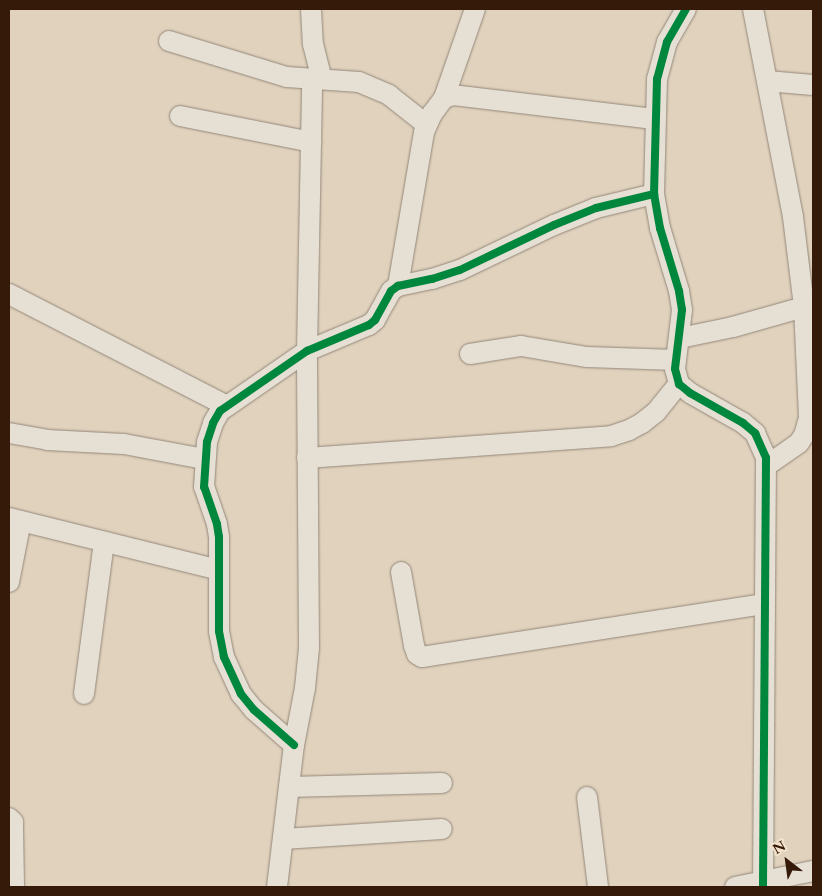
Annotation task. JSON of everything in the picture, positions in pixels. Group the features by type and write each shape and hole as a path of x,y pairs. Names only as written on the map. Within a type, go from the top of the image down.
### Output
{"street":[{"path":"277,887 294,745 305,688 309,648 307,351 311,142 317,79 311,9"},
{"path":"398,286 427,125 432,114 444,98 475,9"},
{"path":"686,9 667,42 657,79 654,194 660,228 679,291 682,310 675,370 679,384 743,423 754,433 763,447 766,466 763,604 763,883"},
{"path":"752,9 793,217 806,297 809,418 807,427 799,443 766,466"},
{"path":"169,41 268,72 317,79 344,79 374,87 389,95 427,125"},
{"path":"767,81 813,85"},
{"path":"444,98 453,95 655,119"},
{"path":"180,116 311,142"},
{"path":"294,745 254,710 232,678 224,657 219,631 217,524 204,487 204,459 213,423 220,411 307,351 369,326 375,320 391,291 398,286 432,279 460,270 554,225 596,208 654,194"},
{"path":"9,294 227,406"},
{"path":"680,338 733,326 806,297"},
{"path":"470,354 521,346 587,358 676,360"},
{"path":"307,458 611,436 630,430 642,423 656,412 679,384"},
{"path":"9,433 47,440 124,444 204,459"},
{"path":"9,582 15,520 219,570"},
{"path":"84,694 104,542"},
{"path":"401,572 414,646 417,654 422,657 763,604"},
{"path":"289,787 442,783"},
{"path":"587,797 598,887"},
{"path":"9,818 13,822 14,887"},
{"path":"282,839 442,829"},
{"path":"735,887 763,883 813,871"}],"cycle path":[{"path":"686,9 667,42 657,79 654,194 660,228 679,291 682,310 675,369 679,384 690,393 743,423 755,433 766,458 763,887"},
{"path":"294,745 254,710 241,694 224,657 219,631 219,537 217,524 204,487 207,442 213,423 220,411 307,351 369,325 375,320 391,291 398,286 432,279 460,270 554,225 596,208 654,194"}]}
